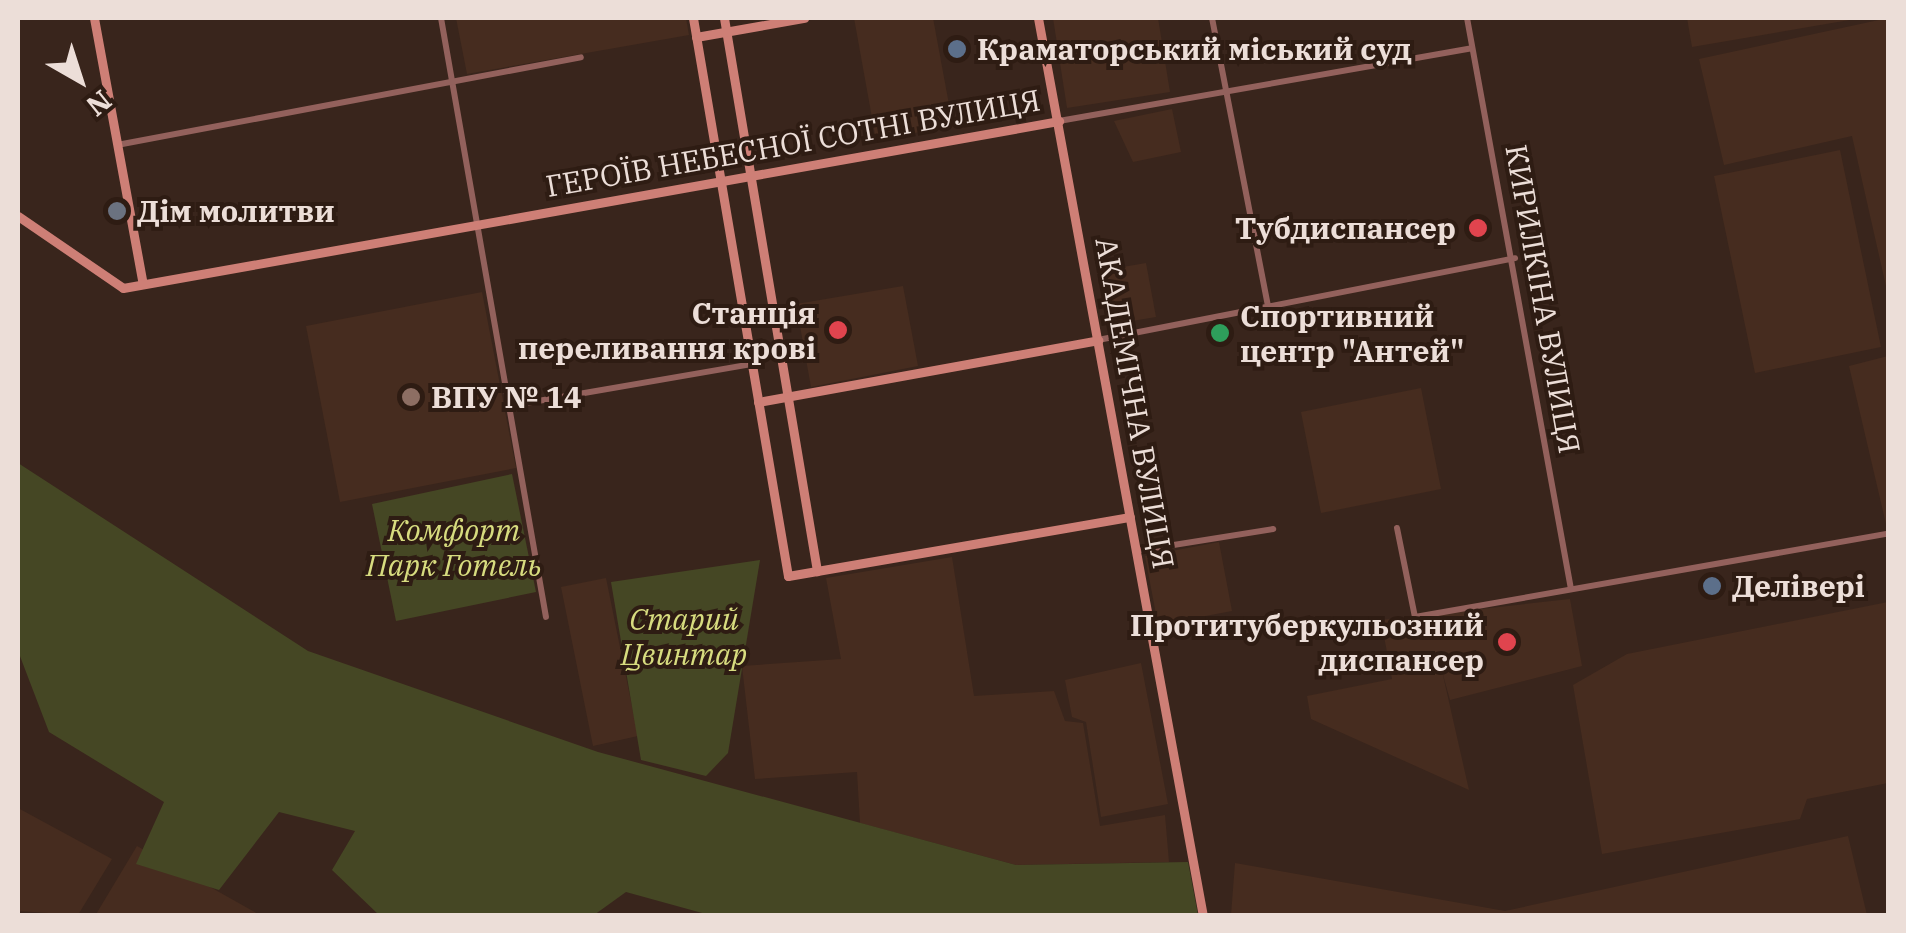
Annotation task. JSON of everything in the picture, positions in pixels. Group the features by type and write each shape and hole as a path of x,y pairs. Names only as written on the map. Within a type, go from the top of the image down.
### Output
{"street":[{"path":"94,18 142,284"},
{"path":"441,18 546,617"},
{"path":"692,18 788,576 1130,517"},
{"path":"724,18 817,572"},
{"path":"696,37 804,18"},
{"name":"АКАДЕМІЧНА ВУЛИЦЯ","path":"1038,18 1203,916"},
{"path":"1212,18 1268,307"},
{"name":"КИРИЛКІНА ВУЛИЦЯ","path":"1466,18 1515,258 1571,589"},
{"name":"ГЕРОЇВ НЕБЕСНОЇ СОТНІ ВУЛИЦЯ","path":"18,216 124,288 1472,48"},
{"path":"117,145 581,57"},
{"path":"758,402 1515,258"},
{"path":"509,406 751,364"},
{"path":"1397,528 1415,617 1888,534"},
{"path":"1136,551 1273,529"}],"shaded area":[{"path":"456,18 686,18 689,35 467,74"},
{"path":"854,18 933,18 953,126 876,140"},
{"path":"1053,18 1158,18 1170,92 1067,108"},
{"path":"1687,18 1861,18 1692,47"},
{"path":"1888,18 1888,295 1852,136 1724,165 1699,59"},
{"path":"1172,109 1181,152 1133,162 1114,121"},
{"path":"1840,150 1881,347 1755,373 1714,176"},
{"path":"1146,263 1156,317 1114,324 1105,270"},
{"path":"903,286 918,366 811,387 796,304"},
{"name":"ВПУ № 14","path":"482,292 516,468 340,502 306,326"},
{"path":"1888,356 1888,523 1886,524 1849,366"},
{"path":"1421,388 1441,489 1321,513 1301,412"},
{"path":"1219,542 1232,611 1158,625 1145,556"},
{"path":"952,557 974,696 1054,691 1065,721 1083,723 1100,826 1165,815 1169,862 1016,865 860,823 857,772 755,779 742,666 841,659 826,578"},
{"path":"606,578 638,736 593,746 561,587"},
{"path":"1570,599 1582,666 1450,700 1442,671 1469,790 1311,719 1307,696 1392,679 1381,620"},
{"path":"1888,602 1888,783 1807,799 1800,819 1602,854 1573,685 1627,654"},
{"path":"1141,663 1168,804 1101,817 1086,722 1072,717 1065,680"},
{"path":"18,808 112,859 78,915 18,911"},
{"path":"1848,836 1867,915 1231,915 1235,863 1505,911"},
{"path":"137,846 260,915 95,916"}],"green space":[{"path":"18,463 308,651 598,752 1016,865 1188,862 1198,915 713,916 626,892 594,915 379,915 332,870 355,831 279,812 219,890 136,864 164,802 49,732 18,651"},
{"name":"Комфорт Парк Готель","path":"512,474 536,592 396,621 372,504"},
{"name":"Старий Цвинтар","path":"760,560 728,753 706,776 641,760 611,582"}],"place":[{"name":"Краматорський міський суд","path":"957,49"},
{"name":"Дім молитви","path":"117,211"},
{"name":"Тубдиспансер","path":"1478,228"},
{"name":"Станція переливання крові","path":"838,330"},
{"name":"Спортивний центр \"Антей\"","path":"1220,333"},
{"name":"ВПУ № 14","path":"411,397"},
{"name":"Делівері","path":"1712,586"},
{"name":"Протитуберкульозний диспансер","path":"1507,642"}]}
